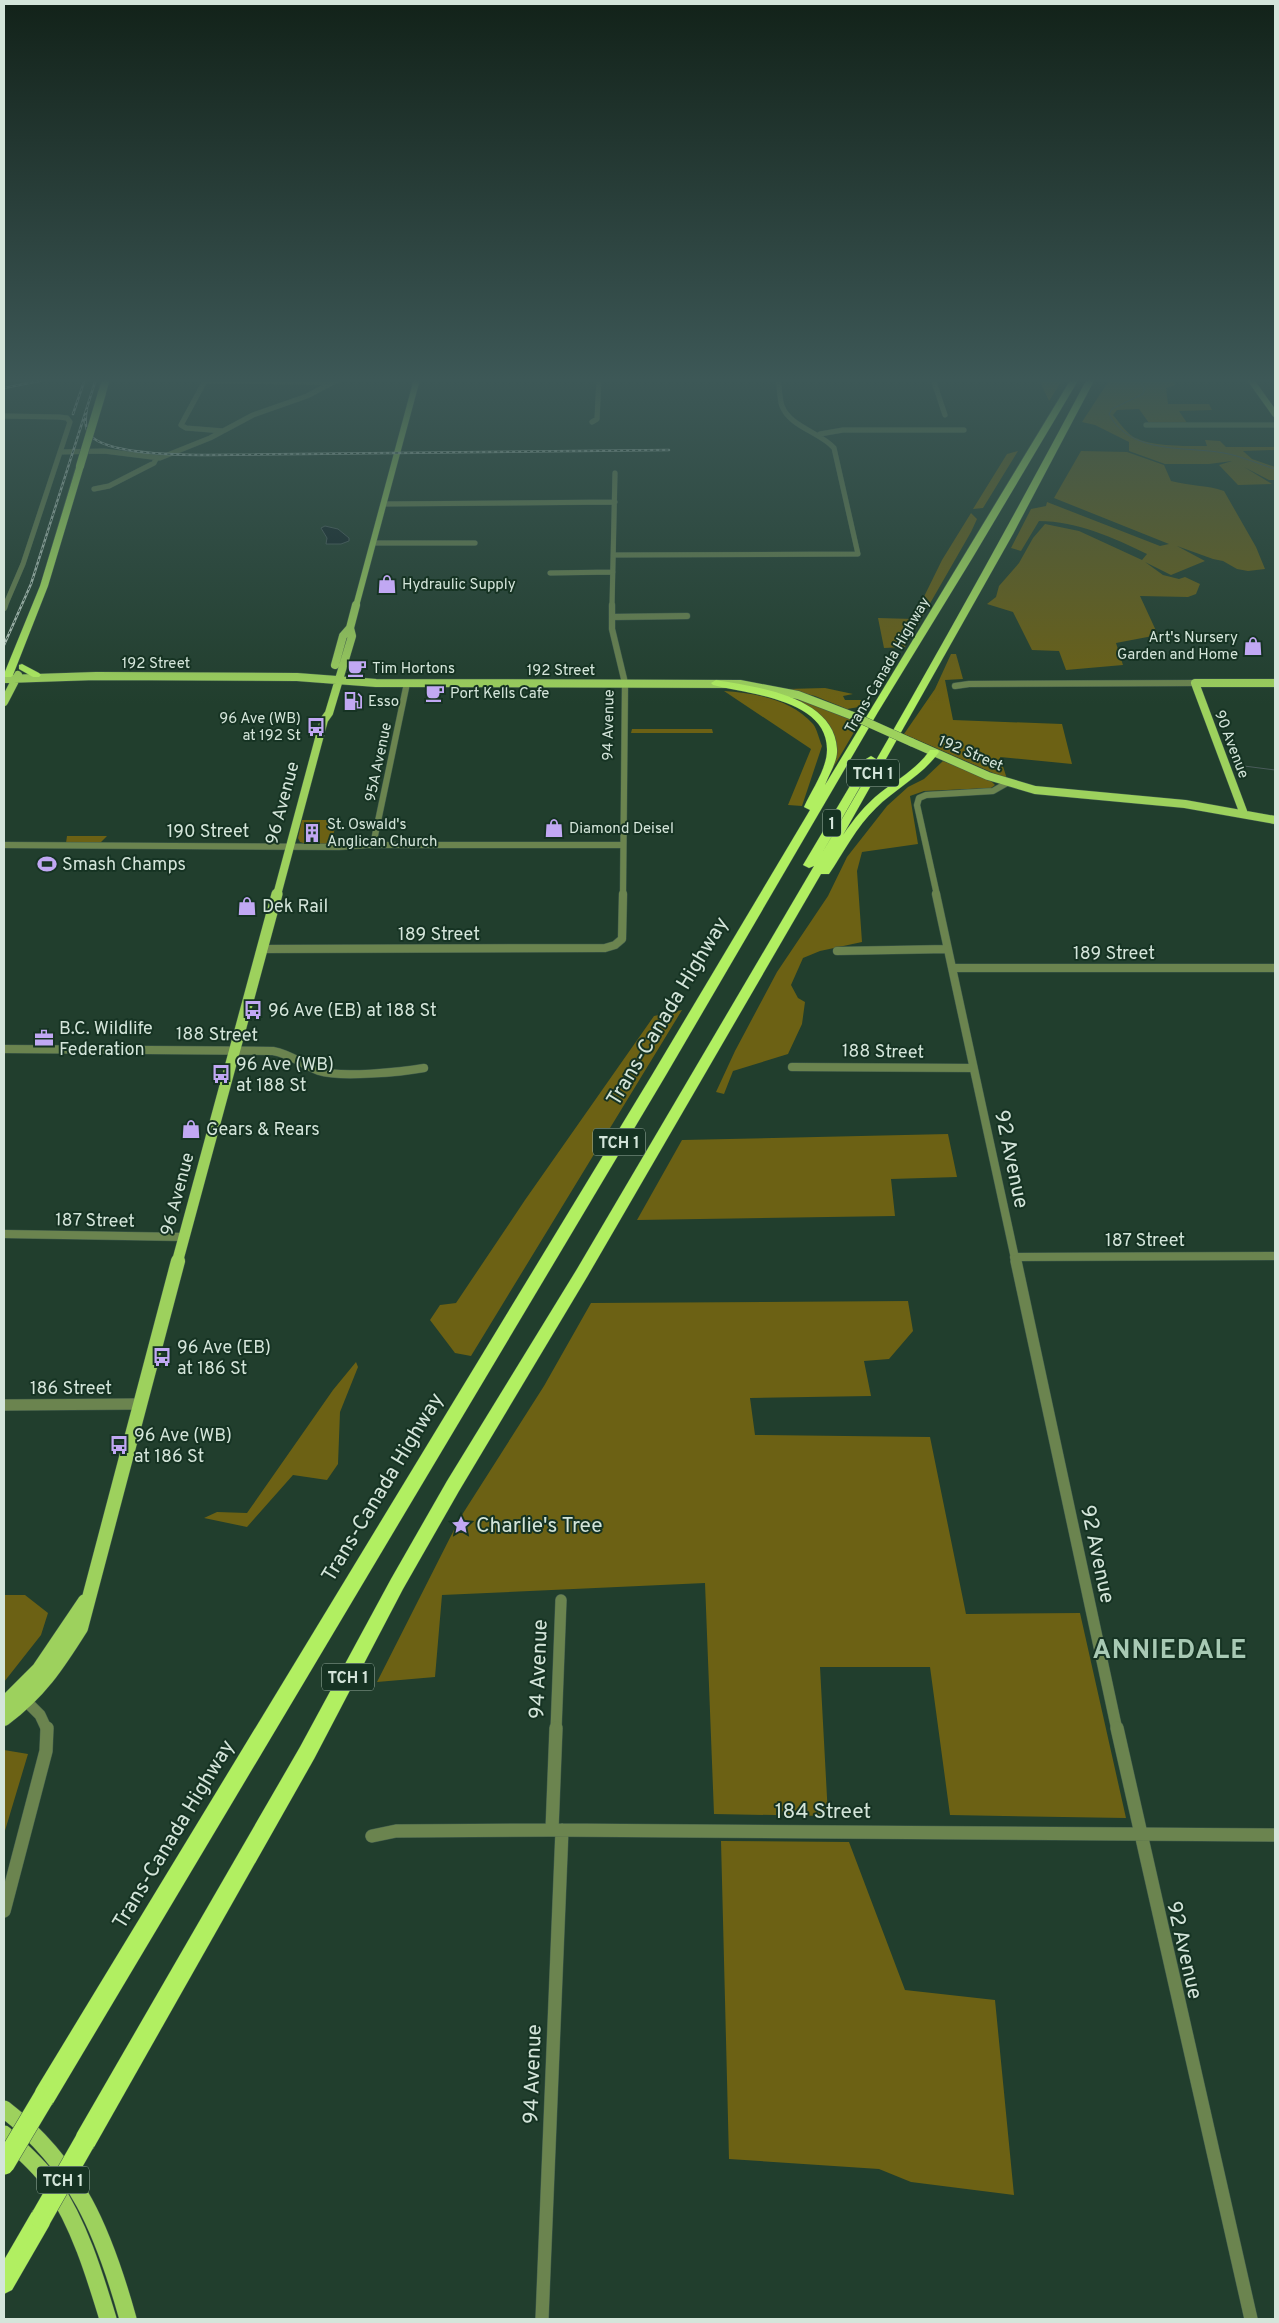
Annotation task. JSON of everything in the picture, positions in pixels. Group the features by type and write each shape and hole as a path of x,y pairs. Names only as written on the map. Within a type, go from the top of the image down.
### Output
{"highway":[{"path":"10,676 44,586 76,487"},
{"path":"10,676 44,607 77,487"},
{"name":"Trans-Canada Highway","path":"4,2164 802,834 873,712 1010,487"},
{"name":"Trans-Canada Highway","path":"4,2282 307,1753 397,1584 457,1478 582,1273 790,918 906,718 1033,487"},
{"name":"Trans-Canada Highway","path":"725,1026 841,807 922,674 955,627"},
{"path":"10,676 35,677"},
{"path":"716,683 780,696 802,707 820,720 830,735 832,751 792,850"},
{"path":"790,918 808,899 870,807 882,796 919,771 934,752"}],"main road":[{"name":"96 Avenue","path":"22,1697 54,1671 81,1628 139,1404 324,720 322,714 352,636 350,628 388,487"},
{"path":"4,702 10,690 10,676"},
{"path":"10,690 35,677"},
{"name":"192 Street","path":"35,677 297,677 335,681 407,684 716,683 755,685 787,690 824,703 1008,783 1046,792 1176,804 1275,820"},
{"path":"1195,683 1275,683"},
{"name":"90 Avenue","path":"1195,683 1244,814"},
{"path":"4,1704 22,1697"},
{"path":"4,1719 22,1697"},
{"path":"4,2109 37,2139 64,2168 86,2207 112,2265 128,2319"},
{"path":"4,2134 51,2183 72,2222 94,2274 108,2319"}],"street":[{"path":"4,608 23,564 48,487"},
{"path":"94,489 100,487"},
{"name":"94 Avenue","path":"615,487 613,638 625,683 622,939 615,945"},
{"path":"613,555 858,554 844,487"},
{"path":"384,504 614,502"},
{"path":"373,543 475,543"},
{"path":"550,573 613,572"},
{"path":"612,617 687,616"},
{"path":"955,686 976,684 1195,683"},
{"name":"95A Avenue","path":"373,845 407,684"},
{"path":"921,797 931,794 992,791 1008,783"},
{"name":"92 Avenue","path":"921,797 917,805 973,1068 1140,1834 1251,2319"},
{"name":"190 Street","path":"4,845 622,845"},
{"name":"189 Street","path":"262,949 598,948 615,945"},
{"path":"837,951 948,949"},
{"name":"189 Street","path":"952,968 1275,968"},
{"name":"188 Street","path":"4,1049 235,1050 286,1053 326,1073 398,1073 424,1068"},
{"name":"188 Street","path":"792,1067 973,1068"},
{"name":"187 Street","path":"4,1234 185,1237"},
{"name":"187 Street","path":"1014,1257 1275,1256"},
{"name":"186 Street","path":"4,1405 139,1404"},
{"name":"94 Avenue","path":"542,2319 557,1830 561,1600"},
{"path":"4,1911 46,1751 49,1730 46,1720 22,1697"},
{"name":"184 Street","path":"372,1836 396,1831 557,1830 1275,1835"}],"shaded area":[{"path":"986,487 996,487 983,508 973,509"},
{"path":"1060,487 1207,487 1224,491 1256,547 1265,569 1248,571 1237,569 1223,561 1177,546 1205,561 1171,575 1145,562 1163,575 1179,579 1185,577 1200,584 1196,594 1188,597 1140,596 1158,635 1116,643 1123,665 1066,670 1059,651 1032,650 1013,612 987,604 996,597 999,586 1019,563 1033,538 1045,524 1079,531 1142,560 1147,554 1081,527 1039,521 1021,551 1011,548 1031,509 1046,506 1047,502 1160,546 1169,544 1054,498"},
{"path":"971,513 977,519 971,532 905,647 884,648 878,618 913,619 942,560"},
{"path":"325,526 338,529 349,538 349,541 341,544 326,544 327,538 321,528"},
{"path":"951,654 956,654 963,679 945,680 953,720 1062,724 1072,764 1000,757 1007,779 904,734 935,689"},
{"path":"825,688 853,694 843,696 845,700 867,700 859,707 847,709 815,696 787,689"},
{"path":"774,690 860,722 826,780 835,751 819,717"},
{"path":"724,691 748,693 783,703 804,715 813,724 822,746 802,806 788,805 811,749"},
{"path":"632,729 712,729 713,733 631,733"},
{"path":"943,761 988,778 995,785 991,788 924,791 910,796 918,844 862,852 857,871 862,942 820,951 803,958 791,985 798,998 805,1002 802,1024 788,1054 733,1071 724,1094 716,1092 735,1051 777,972 828,896 847,857 887,806 908,787 924,779"},
{"path":"302,820 337,820 331,844 307,844 300,842 298,838"},
{"path":"67,836 107,836 100,843 66,843"},
{"path":"682,1010 471,1356 455,1353 430,1320 440,1305 456,1303 525,1200 654,1016"},
{"path":"948,1134 957,1177 891,1179 895,1216 637,1220 682,1140"},
{"path":"908,1301 913,1331 889,1359 864,1361 871,1396 750,1398 755,1435 930,1437 966,1614 1080,1613 1126,1818 950,1815 930,1667 820,1667 828,1816 714,1814 705,1583 442,1595 435,1677 377,1682 460,1518 544,1386 591,1303"},
{"path":"356,1362 358,1367 340,1412 338,1464 327,1480 293,1475 247,1527 204,1518 217,1512 247,1513 333,1390"},
{"path":"4,1595 25,1595 48,1613 41,1635 4,1682"},
{"path":"4,1750 28,1754 4,1834"},
{"path":"721,1841 849,1842 905,1990 995,2000 1014,2195 911,2182 879,2169 729,2159"}],"waterway":[{"path":"1244,766 1275,770"}],"railway":[{"path":"4,645 31,584 62,487"}],"place":[{"name":"Hydraulic Supply","path":"387,584"},
{"name":"Art's Nursery Garden and Home","path":"1253,646"},
{"name":"Tim Hortons","path":"357,668"},
{"name":"Port Kells Cafe","path":"435,693"},
{"name":"Esso","path":"353,701"},
{"name":"96 Ave (WB) at 192 St","path":"316,727"},
{"name":"Diamond Deisel","path":"554,828"},
{"name":"St. Oswald's Anglican Church","path":"312,833"},
{"name":"Smash Champs","path":"47,864"},
{"name":"Dek Rail","path":"247,906"},
{"name":"96 Ave (EB) at 188 St","path":"253,1010"},
{"name":"B.C. Wildlife Federation","path":"44,1038"},
{"name":"96 Ave (WB) at 188 St","path":"221,1074"},
{"name":"Gears & Rears","path":"191,1129"},
{"name":"96 Ave (EB) at 186 St","path":"162,1357"},
{"name":"96 Ave (WB) at 186 St","path":"119,1445"},
{"name":"Charlie's Tree","path":"461,1525"}],"district":[{"name":"ANNIEDALE","path":"1170,1649"}]}
